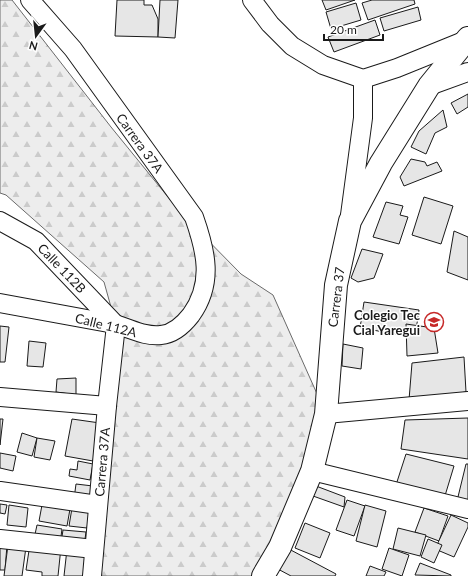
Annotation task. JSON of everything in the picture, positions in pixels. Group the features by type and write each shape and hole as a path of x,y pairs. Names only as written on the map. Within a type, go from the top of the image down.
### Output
{"main road":[{"name":"Carrera 37","path":"263,576 280,547 312,471 326,414 336,284 350,221 381,163 429,86 467,39"}],"street":[{"name":"Carrera 37A","path":"30,0 73,49 194,217 202,240 206,261 205,283 200,303"},
{"path":"252,0 270,24 292,46 323,64 363,79 397,68 467,39"},
{"path":"429,86 468,72"},
{"path":"350,221 363,118 363,79"},
{"name":"Calle 112B","path":"0,221 36,241 116,325"},
{"name":"Calle 112A","path":"0,303 116,325 144,334 162,335 184,324 200,303"},
{"name":"Carrera 37A","path":"92,576 107,406 116,325"},
{"path":"0,397 107,406"},
{"path":"326,414 468,400"},
{"path":"312,471 468,509"},
{"path":"0,490 98,505"},
{"path":"0,538 94,549"}],"green space":[{"path":"0,0 12,0 111,127 181,213 241,274 273,295 326,414 261,576 96,576 116,325 104,282 6,195 0,193"}],"building":[{"path":"117,0 144,0 144,5 152,5 158,19 158,37 115,36"},
{"path":"160,0 178,0 175,38 158,37"},
{"path":"322,0 355,0 326,10"},
{"path":"372,0 414,0 415,4 368,20 362,3"},
{"path":"356,3 361,20 331,29 326,12"},
{"path":"418,7 421,20 384,31 380,18"},
{"path":"375,20 380,35 334,52 328,37"},
{"path":"468,94 468,107 457,114 451,103"},
{"path":"443,110 447,127 435,133 426,154 411,147 419,131"},
{"path":"411,159 425,162 427,166 437,162 442,171 404,186 400,177"},
{"path":"424,197 453,206 441,244 412,235"},
{"path":"386,202 403,206 400,215 408,217 399,244 373,237"},
{"path":"454,231 468,237 468,280 447,272"},
{"path":"362,249 383,254 374,278 358,282 351,278"},
{"path":"364,302 419,310 415,337 360,328"},
{"path":"406,324 434,328 438,353 407,356"},
{"path":"0,326 9,327 5,362 0,362"},
{"path":"29,341 46,343 43,367 27,366"},
{"path":"343,344 363,348 361,369 342,366"},
{"path":"464,357 466,392 409,400 412,363"},
{"path":"76,378 76,395 56,392 57,379"},
{"path":"468,418 468,459 401,449 405,420"},
{"path":"0,419 3,419 0,445"},
{"path":"72,419 100,423 93,461 65,456"},
{"path":"22,433 37,438 32,456 17,452"},
{"path":"37,438 55,441 50,460 34,457"},
{"path":"0,453 16,456 13,471 0,468"},
{"path":"406,454 454,466 444,499 395,488"},
{"path":"78,461 93,464 90,480 69,476 70,469 77,470"},
{"path":"466,464 468,464 468,503 457,501"},
{"path":"76,484 93,486 91,501 74,499"},
{"path":"316,486 345,497 344,507 313,496"},
{"path":"347,500 365,506 354,536 336,530"},
{"path":"0,504 7,505 5,514 0,513"},
{"path":"9,505 28,508 26,527 7,525"},
{"path":"42,505 70,509 67,526 39,521"},
{"path":"365,505 386,511 377,547 356,541"},
{"path":"72,508 90,511 87,528 69,526"},
{"path":"424,508 448,516 439,541 415,532"},
{"path":"451,515 468,523 468,527 454,557 435,549"},
{"path":"305,523 330,533 320,558 295,548"},
{"path":"37,525 62,529 60,544 34,539"},
{"path":"398,528 426,535 420,556 393,549"},
{"path":"63,530 86,532 84,546 61,543"},
{"path":"428,539 442,545 434,563 421,557"},
{"path":"30,544 61,547 58,576 42,576 42,572 26,570"},
{"path":"0,545 7,545 5,570 0,570"},
{"path":"8,545 26,547 22,576 4,576"},
{"path":"287,548 336,574 335,576 291,576 276,568"},
{"path":"389,548 409,555 402,576 382,569"},
{"path":"67,549 87,551 84,576 64,576"},
{"path":"420,563 451,575 451,576 415,575"},
{"path":"370,566 386,572 384,576 366,576"}],"place":[{"name":"Colegio Tec Cial Yaregui","path":"434,322"}]}
